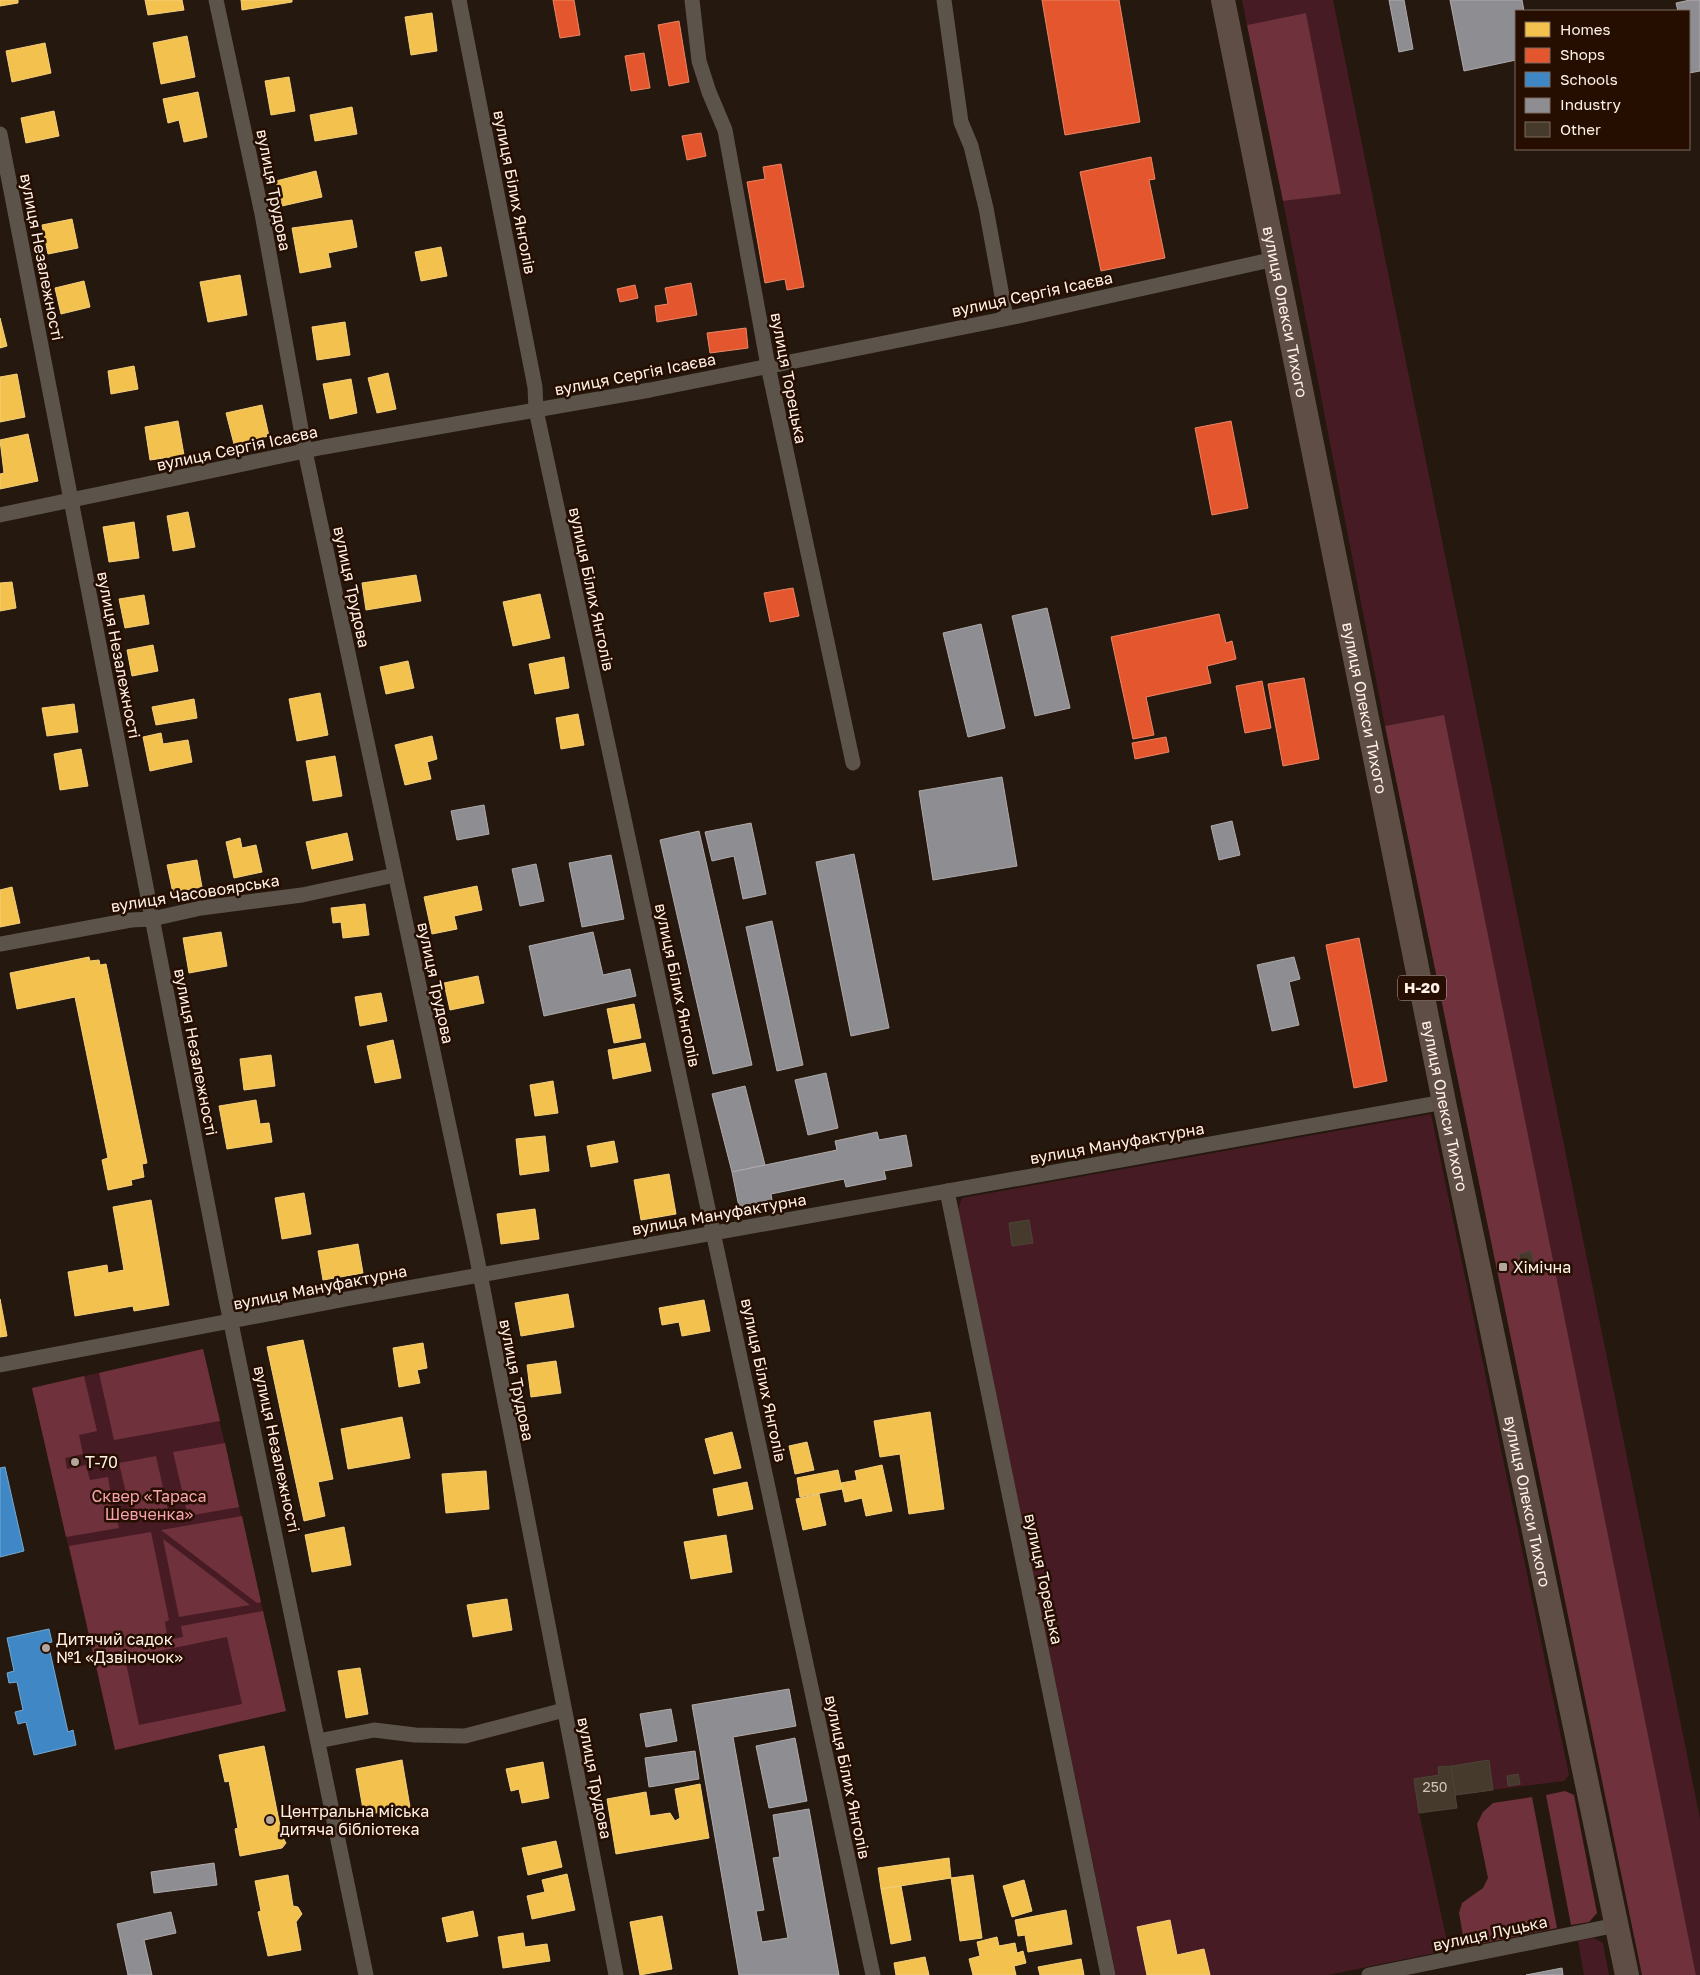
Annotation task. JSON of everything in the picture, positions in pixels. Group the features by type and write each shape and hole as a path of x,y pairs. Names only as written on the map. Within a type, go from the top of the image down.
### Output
{"main road":[{"name":"вулиця Олекси Тихого","path":"1223,0 1444,1102 1627,1975"}],"street":[{"name":"вулиця Трудова","path":"216,0 262,214 305,451 479,1275 616,1975"},
{"name":"вулиця Білих Янголів","path":"459,0 536,387 536,410 873,1975"},
{"name":"вулиця Торецька","path":"692,0 699,61 709,92 725,130 768,366 854,763"},
{"path":"944,0 961,122 972,146 986,208 1006,318"},
{"name":"вулиця Незалежності","path":"0,134 222,1275 366,1975"},
{"name":"вулиця Сергія Ісаєва","path":"0,515 305,451 768,366 1006,318 1275,259"},
{"name":"вулиця Часовоярська","path":"0,944 131,920 152,920 201,908 302,895 395,876"},
{"name":"вулиця Мануфактурна","path":"0,1365 479,1275 1444,1102"},
{"name":"вулиця Торецька","path":"946,1191 1108,1975"},
{"path":"318,1741 374,1730 415,1735 465,1736 564,1710"},
{"name":"вулиця Луцька","path":"1369,1975 1617,1925"}],"green space":[{"path":"1242,0 1333,0 1700,1819 1700,1975 1696,1975 1444,716 1385,726 1283,201 1341,194 1306,13 1247,25"},
{"path":"1306,13 1341,194 1283,201 1247,25"},
{"path":"1444,715 1696,1975 1642,1975 1385,726"},
{"path":"1431,1114 1569,1775 1564,1781 1493,1790 1489,1760 1438,1767 1439,1775 1414,1779 1419,1813 1449,1950 1328,1975 1116,1975 958,1210 962,1198"},
{"name":"Сквер «Тараса Шевченка»","path":"203,1349 286,1711 115,1750 32,1388"},
{"path":"203,1349 220,1421 114,1440 99,1373"},
{"path":"84,1376 97,1431 79,1435 83,1454 65,1458 67,1469 86,1465 90,1480 108,1477 110,1490 101,1492 102,1497 111,1495 119,1528 66,1537 32,1388"},
{"path":"225,1443 239,1507 188,1516 173,1452"},
{"path":"156,1456 170,1519 151,1522 129,1506 119,1463"},
{"path":"242,1516 261,1602 257,1603 161,1530"},
{"path":"151,1532 169,1620 165,1622 167,1635 172,1634 173,1639 183,1637 181,1626 263,1611 286,1711 115,1750 69,1546","holes":["227,1637 242,1704 139,1725 125,1658"]},
{"path":"163,1539 250,1605 179,1617"},
{"path":"1565,1791 1574,1795 1597,1913 1589,1922 1571,1925 1546,1795"},
{"path":"1532,1797 1557,1928 1465,1947 1459,1913 1462,1903 1483,1888 1488,1878 1477,1824 1483,1812 1493,1803"},
{"path":"1593,1938 1603,1943 1609,1975 1584,1975 1578,1941"}],"building: Homes":[{"path":"0,0 18,0 18,3 0,6"},
{"path":"145,0 182,0 184,10 148,15"},
{"path":"241,0 292,0 292,2 242,10"},
{"path":"432,13 437,51 411,55 405,17"},
{"path":"187,36 195,77 161,84 153,43"},
{"path":"45,43 51,73 12,82 6,51"},
{"path":"289,77 295,111 271,115 265,81"},
{"path":"198,92 207,137 184,142 179,120 168,123 163,99"},
{"path":"352,107 357,134 315,141 310,115"},
{"path":"54,111 59,136 26,143 21,118"},
{"path":"316,171 322,197 282,206 276,181"},
{"path":"72,219 78,248 48,254 42,225"},
{"path":"352,220 357,247 328,253 331,267 300,273 292,228"},
{"path":"441,247 447,276 421,281 415,252"},
{"path":"240,275 247,315 208,322 200,282"},
{"path":"84,281 90,307 61,314 55,288"},
{"path":"0,318 7,346 0,348"},
{"path":"345,322 350,355 317,360 312,327"},
{"path":"134,366 138,389 111,394 108,371"},
{"path":"388,373 396,409 377,413 368,378"},
{"path":"17,374 25,417 0,422 0,377"},
{"path":"351,379 357,413 330,419 323,384"},
{"path":"262,405 269,436 234,444 226,413"},
{"path":"178,421 184,455 150,460 145,427"},
{"path":"28,434 38,481 0,489 0,474 4,473 0,440"},
{"path":"188,512 195,547 173,551 167,516"},
{"path":"134,522 139,558 109,562 103,527"},
{"path":"416,575 421,601 366,610 362,583"},
{"path":"12,582 16,608 0,611 0,583"},
{"path":"540,594 550,638 513,646 503,602"},
{"path":"144,595 149,624 125,628 119,599"},
{"path":"153,645 158,671 132,676 127,650"},
{"path":"564,657 569,688 535,694 529,664"},
{"path":"408,661 414,688 386,694 380,667"},
{"path":"320,693 328,735 297,741 289,699"},
{"path":"194,699 197,718 156,725 152,707"},
{"path":"74,704 78,732 47,736 42,708"},
{"path":"578,714 584,745 561,749 556,718"},
{"path":"161,733 163,744 188,740 192,762 150,771 143,737"},
{"path":"432,736 437,759 427,762 431,779 405,785 395,745"},
{"path":"81,749 88,786 60,790 54,754"},
{"path":"335,756 342,796 313,801 306,761"},
{"path":"347,833 353,860 312,869 306,842"},
{"path":"240,838 242,848 256,845 262,872 234,878 226,842"},
{"path":"197,860 202,887 173,893 167,865"},
{"path":"477,886 482,910 454,916 457,929 432,934 424,897"},
{"path":"12,887 20,923 0,927 0,890"},
{"path":"365,904 369,935 343,938 341,922 333,923 331,908"},
{"path":"221,932 227,966 189,973 183,938"},
{"path":"89,957 90,961 99,960 100,965 106,964 147,1163 142,1164 144,1177 131,1180 132,1185 108,1190 102,1160 108,1158 75,997 17,1009 10,973"},
{"path":"478,976 484,1003 450,1010 444,983"},
{"path":"381,993 387,1021 360,1026 355,997"},
{"path":"634,1004 641,1038 614,1043 607,1009"},
{"path":"393,1040 401,1078 375,1083 367,1046"},
{"path":"645,1043 651,1071 613,1079 608,1050"},
{"path":"271,1055 275,1086 244,1090 240,1059"},
{"path":"553,1081 558,1113 535,1116 530,1085"},
{"path":"256,1100 260,1124 269,1123 272,1142 227,1149 219,1106"},
{"path":"545,1136 549,1171 520,1175 516,1139"},
{"path":"614,1141 618,1162 591,1167 587,1146"},
{"path":"669,1174 676,1214 641,1220 634,1180"},
{"path":"304,1193 311,1234 282,1239 275,1198"},
{"path":"151,1200 169,1305 134,1311 133,1306 75,1316 68,1272 107,1265 108,1273 124,1270 113,1207"},
{"path":"535,1209 539,1239 501,1244 497,1214"},
{"path":"358,1244 363,1273 323,1280 318,1251"},
{"path":"568,1294 574,1327 521,1336 515,1303"},
{"path":"0,1299 7,1336 0,1337"},
{"path":"704,1300 710,1331 682,1336 679,1322 662,1325 659,1308"},
{"path":"303,1340 333,1479 318,1482 325,1516 304,1521 267,1347"},
{"path":"423,1343 427,1368 417,1370 420,1383 399,1387 393,1348"},
{"path":"556,1361 561,1393 531,1397 527,1365"},
{"path":"930,1412 944,1509 909,1514 900,1454 880,1457 874,1421"},
{"path":"402,1417 410,1458 348,1469 341,1429"},
{"path":"732,1432 741,1468 714,1474 705,1439"},
{"path":"807,1442 814,1470 795,1474 789,1446"},
{"path":"882,1465 892,1511 866,1516 862,1498 845,1502 841,1483 857,1480 855,1471"},
{"path":"838,1470 842,1489 800,1497 797,1478"},
{"path":"486,1471 489,1509 446,1513 442,1474"},
{"path":"747,1482 753,1509 718,1516 713,1489"},
{"path":"819,1494 826,1525 803,1530 796,1499"},
{"path":"344,1527 351,1565 312,1572 305,1535"},
{"path":"726,1535 732,1572 691,1579 684,1542"},
{"path":"507,1599 512,1630 473,1637 467,1605"},
{"path":"360,1668 368,1714 346,1718 338,1671"},
{"path":"264,1746 282,1836 286,1843 282,1848 240,1856 235,1829 238,1828 229,1781 225,1782 219,1755"},
{"path":"402,1760 410,1807 364,1815 356,1769"},
{"path":"543,1762 549,1798 522,1803 519,1789 511,1791 506,1769"},
{"path":"700,1784 709,1838 616,1854 607,1799 646,1792 650,1816 670,1813 675,1821 680,1818 675,1789"},
{"path":"556,1841 562,1867 528,1875 522,1848"},
{"path":"949,1858 951,1878 881,1889 878,1868"},
{"path":"567,1874 575,1910 532,1919 527,1896 545,1892 542,1880"},
{"path":"288,1875 293,1906 298,1907 302,1914 296,1922 301,1950 268,1956 258,1912 261,1911 255,1881"},
{"path":"973,1875 982,1938 960,1941 951,1878"},
{"path":"1024,1880 1032,1911 1012,1917 1003,1886"},
{"path":"901,1886 911,1940 891,1944 881,1889"},
{"path":"1066,1910 1072,1944 1028,1952 1025,1935 1018,1936 1015,1920"},
{"path":"473,1911 478,1936 447,1942 442,1918"},
{"path":"662,1916 672,1969 640,1975 630,1922"},
{"path":"1170,1920 1177,1955 1204,1949 1210,1975 1147,1975 1137,1927"},
{"path":"523,1933 525,1947 547,1944 550,1961 503,1968 498,1937"},
{"path":"997,1937 999,1946 1015,1943 1017,1953 1023,1951 1026,1963 1014,1966 1016,1975 973,1975 969,1959 980,1956 977,1942"},
{"path":"925,1957 929,1975 896,1975 894,1963"},
{"path":"1081,1959 1084,1975 1040,1975 1038,1967"}],"building: Shops":[{"path":"553,0 574,0 580,35 560,38"},
{"path":"1042,0 1119,0 1140,122 1065,135"},
{"path":"679,21 689,82 669,86 658,25"},
{"path":"644,53 650,88 631,91 625,56"},
{"path":"701,133 706,156 687,160 682,136"},
{"path":"1151,157 1155,179 1149,180 1165,258 1101,271 1080,172"},
{"path":"781,164 804,287 787,290 785,279 765,283 747,182 765,179 763,167"},
{"path":"691,283 697,315 657,322 655,306 668,304 665,288"},
{"path":"635,285 638,298 620,302 617,289"},
{"path":"746,328 748,348 710,353 707,333"},
{"path":"1231,421 1248,508 1212,515 1195,428"},
{"path":"793,588 799,616 770,622 764,593"},
{"path":"1219,614 1226,643 1232,641 1236,659 1207,666 1211,683 1146,697 1154,735 1133,739 1111,637"},
{"path":"1304,678 1319,759 1283,766 1268,684"},
{"path":"1262,681 1271,728 1245,733 1236,686"},
{"path":"1166,737 1169,752 1135,759 1132,743"},
{"path":"1359,938 1387,1081 1354,1088 1326,945"}],"building: Schools":[{"path":"5,1467 24,1551 0,1557 0,1468"},
{"path":"49,1629 52,1642 48,1643 68,1732 73,1730 76,1745 34,1755 26,1722 18,1724 15,1712 23,1710 17,1682 9,1683 7,1673 14,1671 7,1638"}],"building: Industry":[{"path":"1389,0 1404,0 1413,49 1399,52"},
{"path":"1450,0 1522,0 1524,10 1515,10 1515,60 1464,71"},
{"path":"1700,0 1700,71 1690,73 1690,10 1678,10 1676,3"},
{"path":"1047,608 1070,708 1035,716 1012,616"},
{"path":"981,624 1005,728 968,737 943,633"},
{"path":"1002,777 1017,866 933,880 919,791"},
{"path":"484,805 489,834 457,840 451,811"},
{"path":"1232,821 1240,855 1219,860 1211,826"},
{"path":"751,823 766,894 743,899 734,856 712,861 705,832"},
{"path":"699,831 752,1065 713,1074 660,840"},
{"path":"854,854 889,1028 851,1036 816,862"},
{"path":"611,855 624,919 582,927 569,863"},
{"path":"536,864 544,901 520,906 512,869"},
{"path":"772,921 803,1065 777,1071 746,927"},
{"path":"593,932 603,975 630,969 636,996 544,1016 529,946"},
{"path":"1294,957 1300,979 1289,982 1299,1025 1272,1031 1257,965"},
{"path":"826,1073 838,1128 808,1135 795,1080"},
{"path":"745,1086 765,1165 732,1172 712,1094"},
{"path":"877,1132 879,1140 906,1135 912,1166 884,1171 886,1179 846,1187 844,1179 771,1194 772,1200 739,1207 732,1172 837,1150 835,1141"},
{"path":"789,1689 796,1726 733,1737 764,1910 756,1911 762,1942 788,1938 773,1858 780,1857 773,1815 809,1809 839,1975 739,1975 692,1705"},
{"path":"671,1709 677,1741 646,1747 640,1714"},
{"path":"795,1738 807,1801 769,1808 756,1746"},
{"path":"695,1751 699,1779 649,1787 645,1758"},
{"path":"214,1863 217,1885 154,1893 151,1872"},
{"path":"171,1912 176,1933 144,1940 152,1975 128,1975 117,1924"},
{"path":"1562,1968 1563,1975 1526,1975"}],"building: Other":[{"path":"1029,1220 1033,1243 1012,1246 1009,1223"},
{"path":"1531,1251 1536,1275 1524,1277 1519,1254"},
{"path":"1489,1760 1493,1790 1456,1795 1451,1766"},
{"path":"1451,1766 1457,1808 1419,1813 1414,1779 1439,1775 1438,1767"},
{"path":"1518,1774 1520,1784 1508,1786 1507,1776"}],"place":[{"name":"Хімічна","path":"1503,1267"},
{"name":"Т-70","path":"75,1462"},
{"name":"Дитячий садок №1 «Дзвіночок»","path":"46,1648"},
{"name":"Центральна міська дитяча бібліотека","path":"270,1820"}]}
